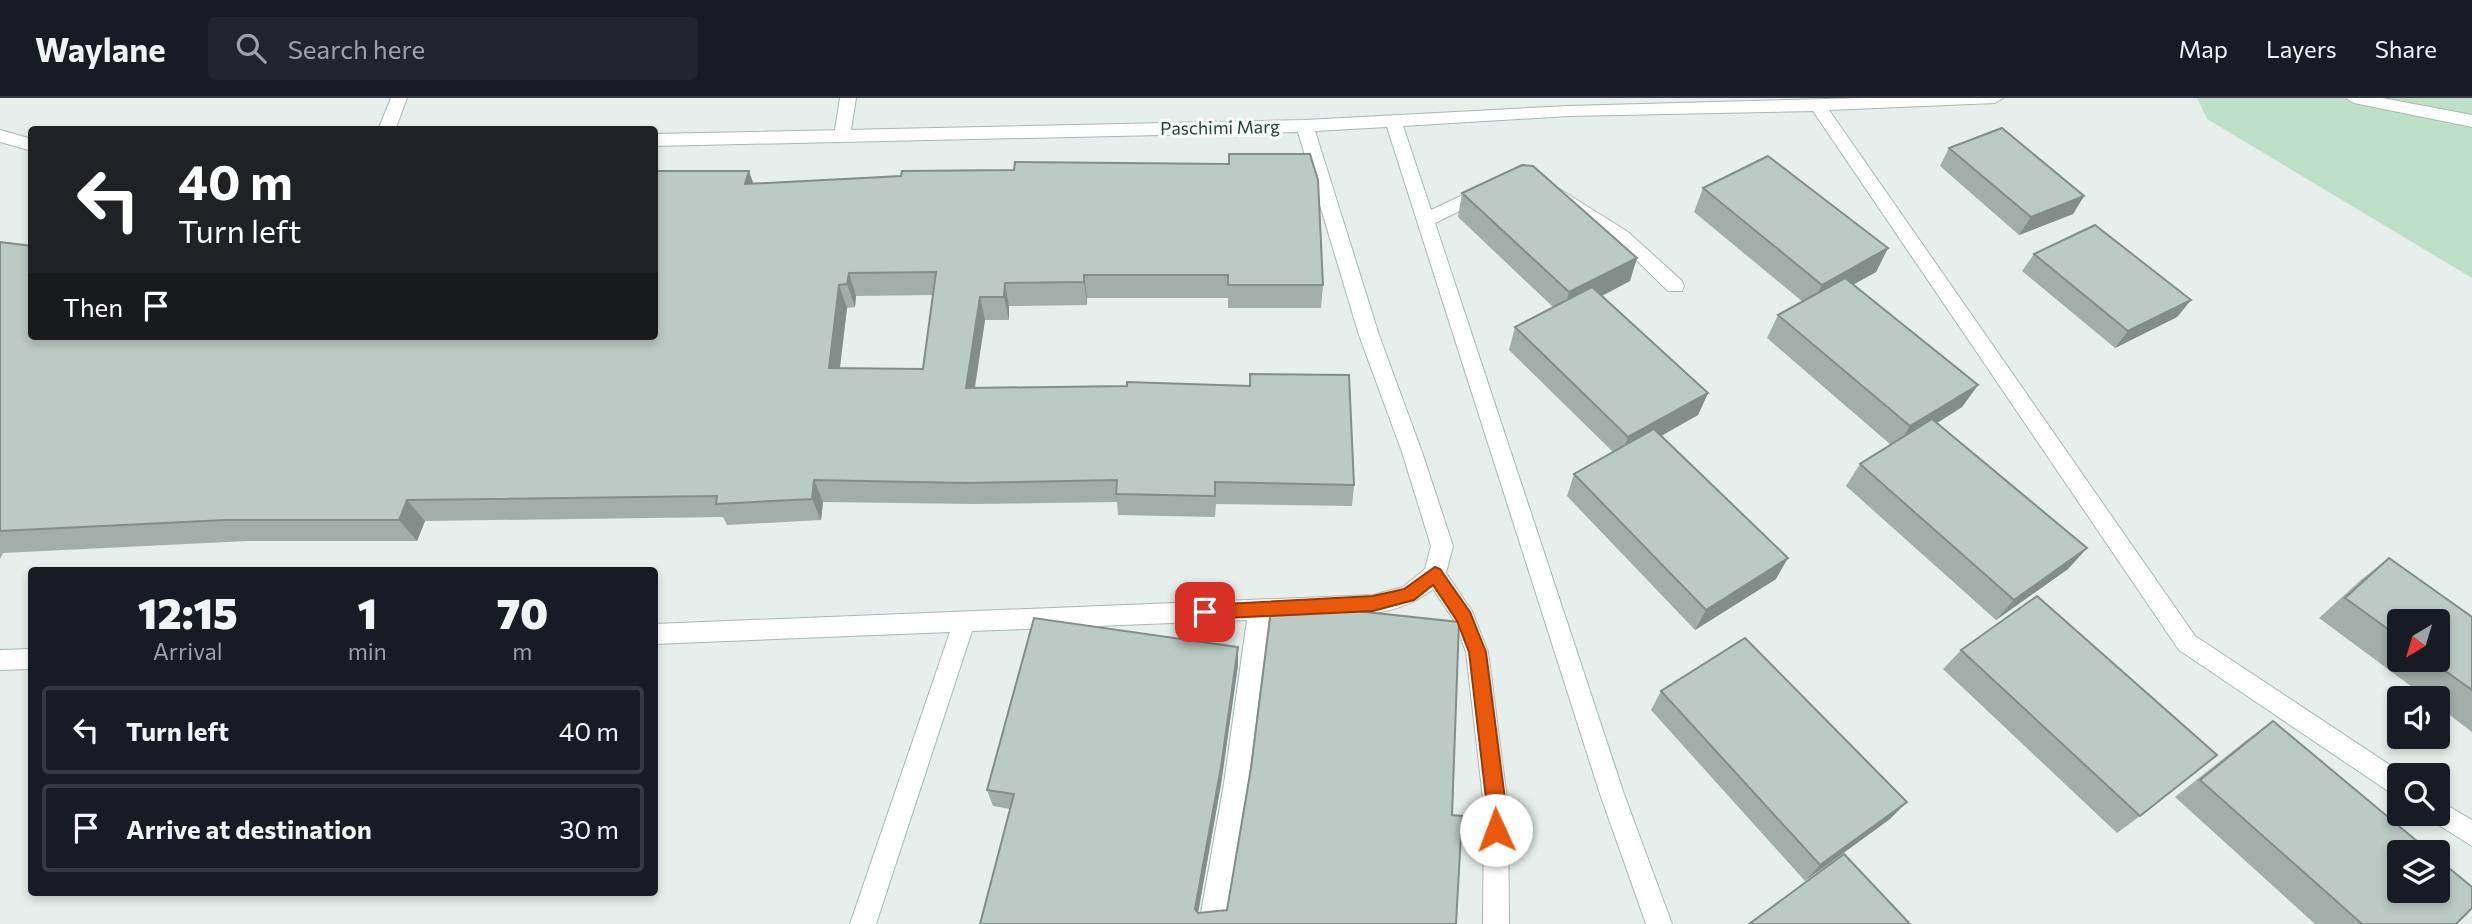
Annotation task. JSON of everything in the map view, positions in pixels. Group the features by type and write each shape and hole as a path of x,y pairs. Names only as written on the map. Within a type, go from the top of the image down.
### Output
{"street":[{"path":"388,126 399,98"},
{"path":"842,136 848,98"},
{"name":"Paschimi Marg","path":"658,140 1305,125 1773,102 1817,105 1995,98"},
{"path":"2354,98 2472,121"},
{"path":"1817,105 2188,643 2387,777"},
{"path":"1394,120 1612,794 1659,924"},
{"path":"658,634 1259,610 1373,604 1409,595 1435,574 1442,546 1433,513 1369,335 1305,125"},
{"path":"0,136 28,145"},
{"path":"0,153 28,145"},
{"path":"1537,184 1588,212 1622,236 1675,286"},
{"path":"1428,219 1499,186"},
{"path":"1435,574 1464,618 1477,652 1496,807 1496,924"},
{"path":"1212,924 1236,784 1259,610"},
{"path":"863,924 964,622"},
{"path":"0,660 28,659"},
{"path":"2450,819 2472,834"}],"green space":[{"path":"2197,98 2472,98 2472,278 2207,119"}],"building":[{"path":"2002,128 2084,196 2031,217 1949,148"},
{"path":"1229,154 1310,154 1318,180 1323,285 1228,285 1228,275 1084,275 1084,282 1005,283 1004,297 980,297 966,388 1127,386 1127,382 1250,386 1250,374 1349,375 1354,485 1215,482 1215,496 1116,494 1117,480 967,483 814,480 812,499 716,504 717,496 407,500 399,520 225,520 0,531 0,242 28,246 28,340 658,340 658,171 749,171 745,184 901,176 902,171 1014,170 1015,162 1229,164","holes":["936,272 923,369 829,368 839,285 847,284 849,273"]},
{"path":"1768,156 1888,248 1822,285 1703,188"},
{"path":"1522,165 1533,166 1637,258 1569,292 1462,193"},
{"path":"2095,225 2191,300 2128,331 2034,254"},
{"path":"1845,278 1978,385 1910,426 1778,315"},
{"path":"1592,287 1708,393 1628,437 1515,327"},
{"path":"1932,419 2087,548 2014,600 1860,464"},
{"path":"1654,429 1788,558 1706,610 1574,474"},
{"path":"2389,558 2472,617 2472,690 2447,672 2450,672 2450,609 2387,609 2387,628 2345,598"},
{"path":"2037,596 2217,755 2140,816 1961,650"},
{"path":"1272,602 1459,622 1452,815 1462,816 1456,924 980,924 1014,794 987,790 1034,618 1238,647 1221,767 1195,909 1198,913 1227,910 1251,768"},
{"path":"1745,638 1907,802 1820,865 1661,691"},
{"path":"2273,721 2387,816 2387,826 2399,826 2416,840 2387,840 2387,903 2450,903 2450,869 2472,887 2472,908 2456,924 2362,924 2200,780"},
{"path":"1844,854 1910,924 1749,924"}],"route":[{"path":"1205,612 1373,604 1409,595 1435,574 1464,618 1477,652 1496,807 1496,830"}]}
